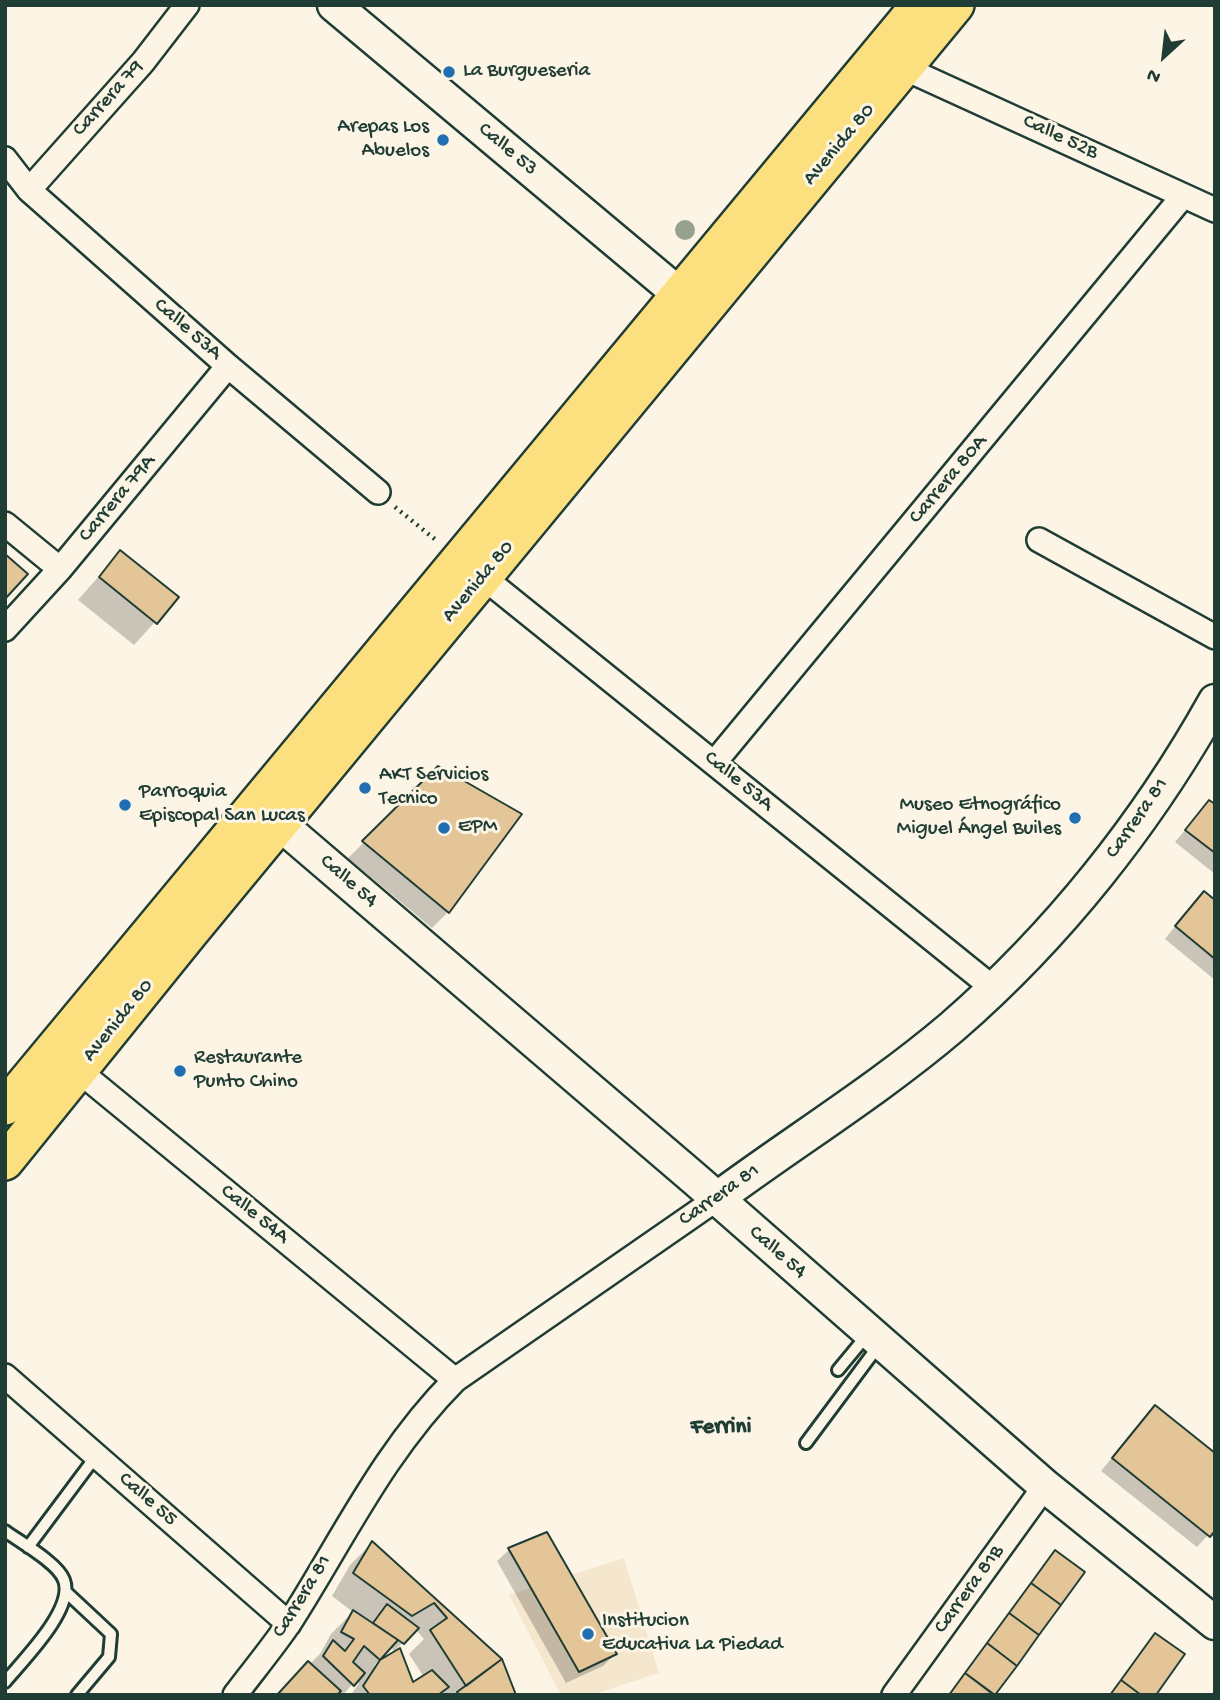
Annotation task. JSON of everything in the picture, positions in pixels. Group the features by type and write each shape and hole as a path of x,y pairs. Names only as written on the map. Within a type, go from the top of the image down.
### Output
{"main road":[{"name":"Avenida 80","path":"5,1162 66,1060 679,294 919,5"},
{"name":"Avenida 80","path":"5,1107 66,1060 280,824 956,5"}],"street":[{"name":"Carrera 79","path":"29,190 143,62 187,5"},
{"name":"Calle 53","path":"334,5 679,294"},
{"name":"Calle 52B","path":"904,68 1215,210"},
{"name":"Calle 53A","path":"5,159 29,190 228,366 377,492"},
{"name":"Carrera 80A","path":"715,763 1183,196"},
{"name":"Carrera 79A","path":"5,629 60,569 228,366"},
{"path":"5,524 60,569"},
{"path":"1039,540 1215,637"},
{"name":"Calle 53A","path":"483,577 993,988"},
{"name":"Carrera 81","path":"235,1695 289,1624 391,1454 428,1407 455,1380 715,1200 951,1027 993,988 1097,878 1143,815 1215,701"},
{"name":"Calle 54","path":"280,824 696,1180 715,1200 1045,1486 1215,1623"},
{"name":"Calle 54A","path":"66,1060 455,1380"},
{"name":"Calle 55","path":"5,1376 289,1624"},
{"name":"Carrera 81B","path":"894,1695 1045,1486"}],"lane":[{"path":"838,1370 874,1338"},
{"path":"806,1443 874,1338"},
{"path":"28,1547 96,1456"},
{"path":"5,1531 57,1570 64,1580 66,1592 61,1612 5,1682"},
{"path":"66,1592 111,1634 110,1657 76,1695"}],"path":[{"path":"377,492 441,544"}],"shaded area":[{"name":"Institucion Educativa La Piedad","path":"624,1558 659,1673 591,1695 561,1695 509,1595"}],"building":[{"path":"120,550 179,597 157,624 99,577"},
{"path":"5,554 28,574 5,599"},
{"name":"EPM","path":"438,766 522,814 449,913 362,841"},
{"path":"1209,800 1215,804 1215,853 1185,830"},
{"path":"1204,891 1215,900 1215,959 1175,926"},
{"path":"1155,1405 1215,1453 1215,1531 1210,1537 1112,1458"},
{"path":"547,1532 617,1654 579,1672 508,1548"},
{"path":"372,1541 502,1659 466,1686 430,1630 447,1618 434,1603 412,1616 353,1573"},
{"path":"1055,1550 1085,1572 1061,1605 1031,1583"},
{"path":"1031,1583 1061,1605 1039,1635 1009,1613"},
{"path":"387,1604 419,1628 404,1644 373,1623"},
{"path":"353,1610 398,1640 380,1660 364,1646 353,1662 365,1673 354,1686 323,1656 333,1640 345,1651 354,1639 341,1632"},
{"path":"1009,1613 1039,1635 1017,1666 987,1643"},
{"path":"1155,1633 1185,1654 1156,1695 1141,1695 1121,1680"},
{"path":"987,1643 1017,1666 995,1695 965,1673"},
{"path":"400,1648 413,1682 432,1670 449,1687 438,1695 370,1695 363,1686 380,1660"},
{"path":"502,1659 516,1695 459,1695 457,1692"},
{"path":"308,1661 341,1691 337,1695 277,1695"},
{"path":"965,1673 994,1695 949,1695"},
{"path":"1121,1680 1141,1695 1110,1695"}],"place":[{"name":"La Burgueseria","path":"449,72"},
{"name":"Arepas Los Abuelos","path":"443,140"},
{"name":"AKT Servicios Tecnico","path":"365,788"},
{"name":"Parroquia Episcopal San Lucas","path":"125,805"},
{"name":"Museo Etnográfico Miguel Ángel Builes","path":"1075,818"},
{"name":"EPM","path":"444,828"},
{"name":"Restaurante Punto Chino","path":"180,1071"},
{"name":"Institucion Educativa La Piedad","path":"588,1634"}],"district":[{"name":"Ferrini","path":"721,1428"}]}
